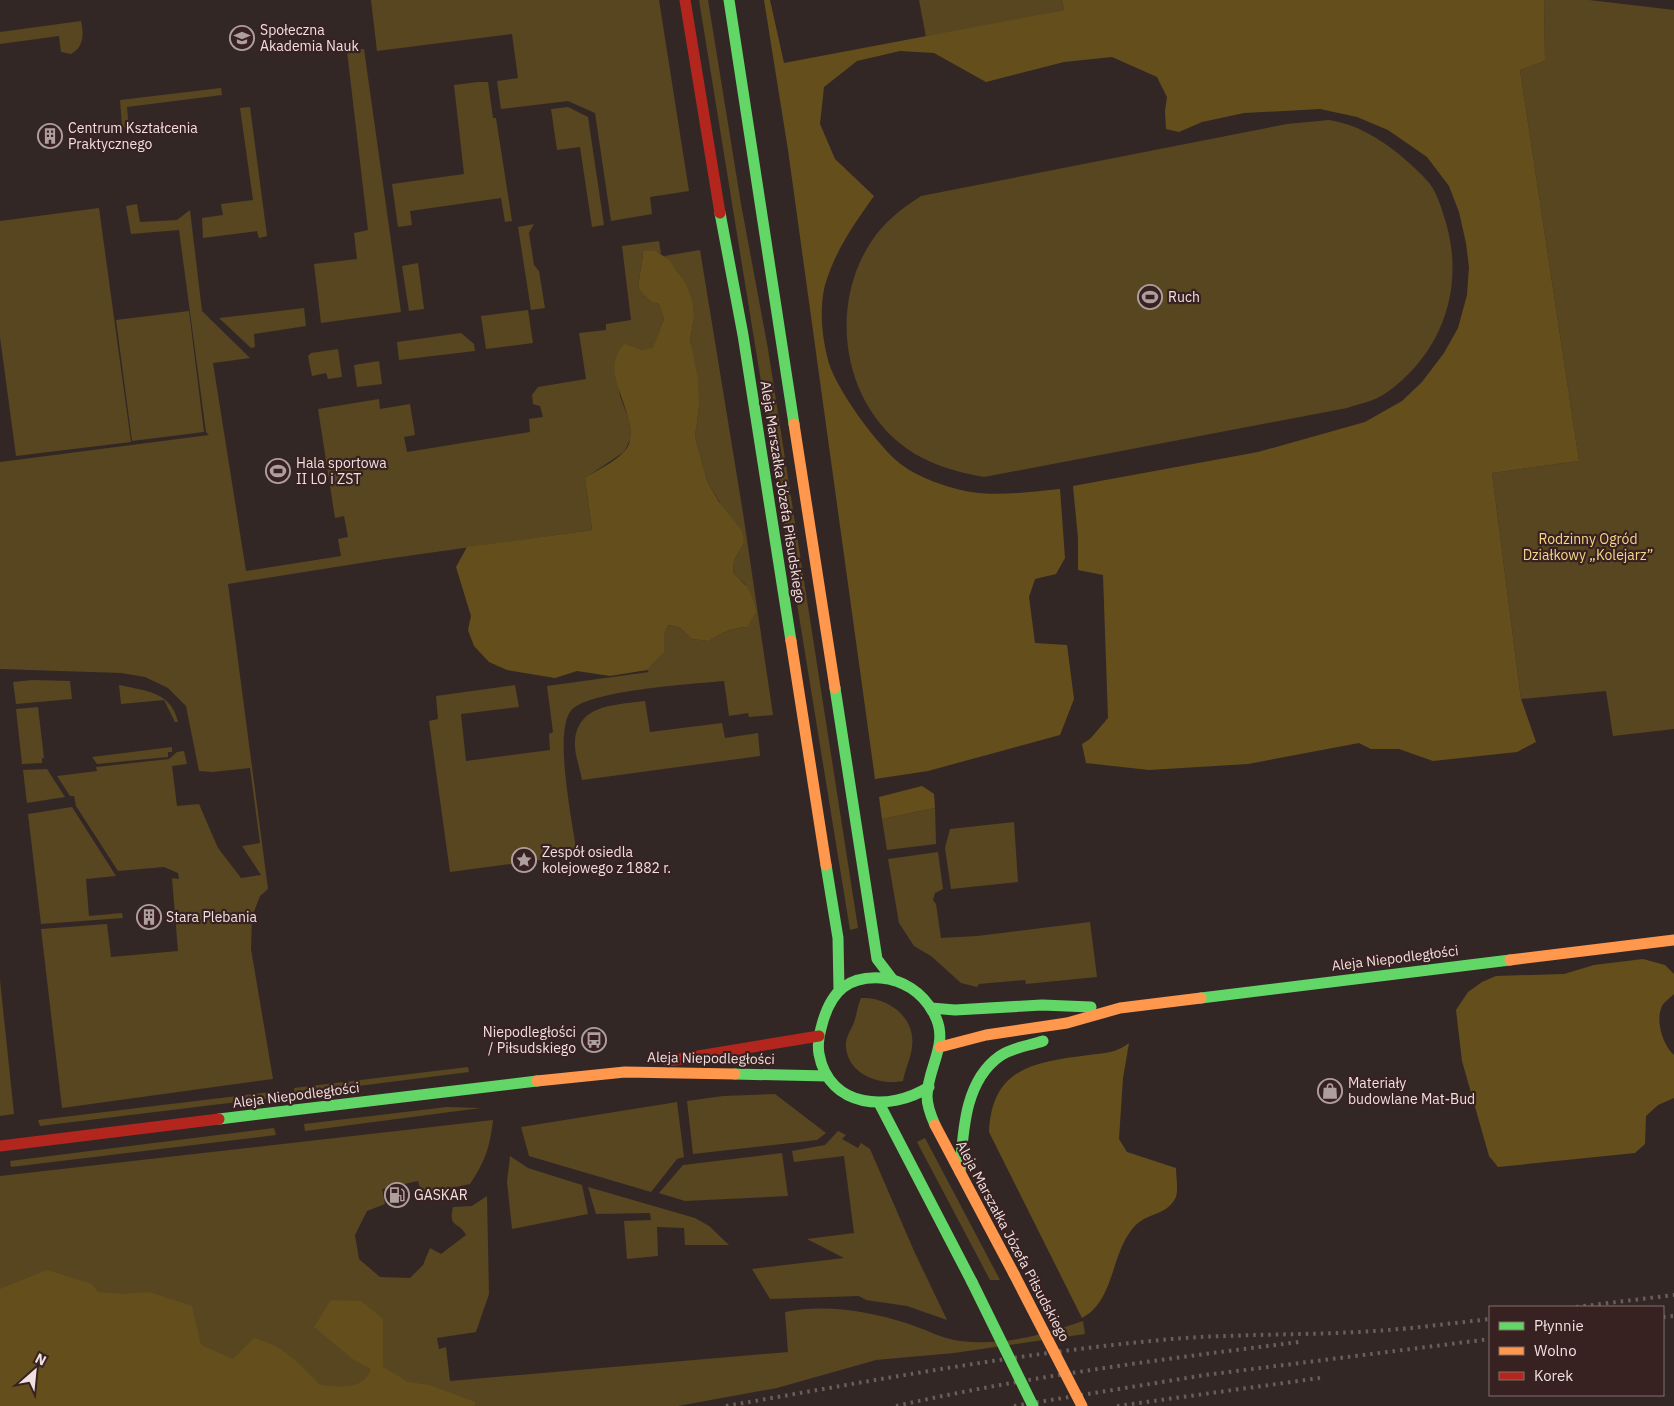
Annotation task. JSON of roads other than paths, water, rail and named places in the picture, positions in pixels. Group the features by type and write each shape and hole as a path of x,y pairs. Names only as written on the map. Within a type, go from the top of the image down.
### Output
{"street":[{"name":"Aleja Marszałka Józefa Piłsudskiego","path":"686,0 721,217 743,335 838,938 838,990"},
{"name":"Aleja Marszałka Józefa Piłsudskiego","path":"728,0 877,959 893,980"},
{"name":"Aleja Niepodległości","path":"940,1047 986,1035 1067,1023 1120,1008 1674,940"},
{"path":"878,978 893,980 910,986 924,997 931,1008 939,1027 939,1060 929,1087 908,1099 878,1104 859,1101 844,1092 827,1076 820,1057 819,1036 828,1006 838,990 860,980 878,978"},
{"name":"Aleja Niepodległości","path":"931,1008 964,1010 1042,1005 1120,1008"},
{"path":"960,1172 966,1109 972,1092 986,1069 1008,1051 1017,1046 1042,1042 1067,1023"},
{"name":"Aleja Niepodległości","path":"0,1146 595,1074 819,1036"},
{"name":"Aleja Niepodległości","path":"595,1074 624,1072 827,1076"},
{"name":"Aleja Marszałka Józefa Piłsudskiego","path":"929,1087 926,1098 934,1123 1082,1406"},
{"path":"878,1104 972,1282 1033,1406"}],"railway":[{"path":"1584,1306 1674,1295"},
{"path":"1664,1317 1674,1316"},
{"path":"1403,1329 1489,1319"},
{"path":"726,1406 942,1369 1105,1346 1222,1336 1347,1333 1409,1328"},
{"path":"1014,1406 1205,1375 1489,1339"},
{"path":"896,1406 1046,1377 1299,1342"},
{"path":"1117,1406 1320,1378"}],"place":[{"name":"Społeczna Akademia Nauk","path":"242,38"},
{"name":"Centrum Kształcenia Praktycznego","path":"50,136"},
{"name":"Ruch","path":"1150,297"},
{"name":"Hala sportowa II LO i ZST","path":"278,471"},
{"name":"Zespół osiedla kolejowego z 1882 r.","path":"524,860"},
{"name":"Stara Plebania","path":"149,917"},
{"name":"Niepodległości / Piłsudskiego","path":"594,1040"},
{"name":"Materiały budowlane Mat-Bud","path":"1330,1091"},
{"name":"GASKAR","path":"397,1195"}],"park label":[{"name":"Rodzinny Ogród Działkowy „Kolejarz”","path":"1588,548"}]}
